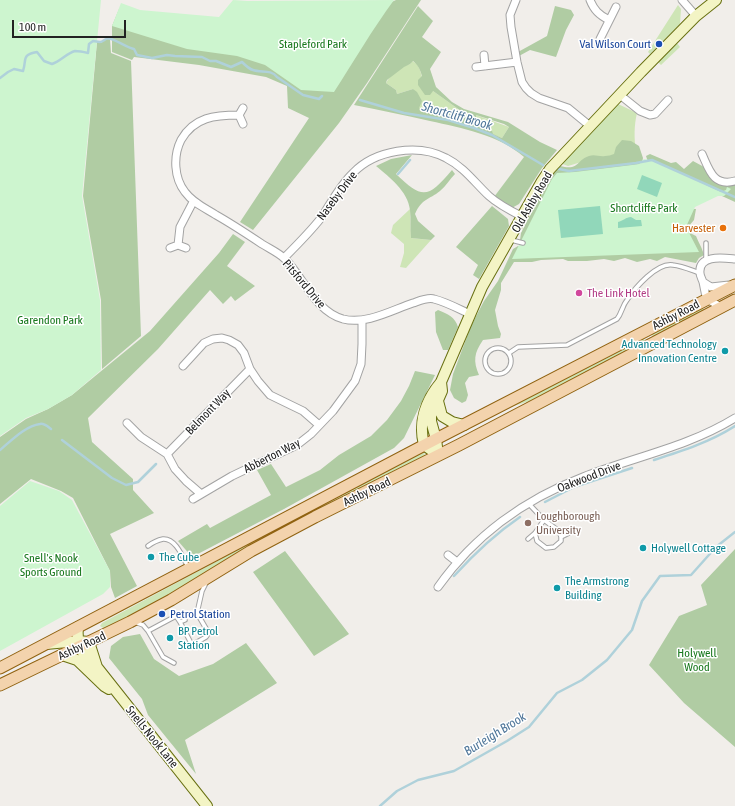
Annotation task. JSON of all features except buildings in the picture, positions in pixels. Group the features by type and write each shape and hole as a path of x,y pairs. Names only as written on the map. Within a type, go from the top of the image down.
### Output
{"main road":[{"name":"Ashby Road","path":"0,668 424,445 735,284"},
{"name":"Ashby Road","path":"0,685 62,655 82,643 130,622 264,544 735,300"}],"street":[{"path":"516,0 510,15 517,62 522,82 531,93 539,98 568,108 590,126"},
{"path":"590,0 594,10 609,20"},
{"path":"682,0 696,16"},
{"name":"Old Ashby Road","path":"424,445 421,428 423,416 434,390 441,382 482,287 550,169 640,72 696,16 716,0"},
{"path":"600,39 616,7"},
{"path":"484,55 485,66"},
{"path":"476,67 517,62"},
{"path":"620,95 640,111 650,115 655,114 668,100"},
{"name":"Pitsford Drive","path":"243,124 241,112 204,119 195,124 186,132 180,142 177,154 176,172 179,183 184,192 193,202 217,215 284,258 327,311 335,316 344,319 362,320 421,300 432,298 470,314"},
{"name":"Naseby Drive","path":"284,258 300,243 352,173 366,162 379,156 409,150 432,152 446,158 463,169 492,199 508,210 523,217"},
{"path":"702,154 712,175 720,181 729,182 735,180"},
{"path":"178,245 180,227 193,202"},
{"path":"170,248 178,245 186,248"},
{"path":"721,307 707,299 700,273 702,265 706,260 712,258 735,259"},
{"path":"703,282 711,287 735,284"},
{"name":"Abberton Way","path":"193,499 232,476 297,445 311,434 333,412 355,381 361,364 362,320"},
{"path":"183,366 192,362 204,343 213,339 222,338 229,340 238,345 244,353 250,369 263,388 270,395 294,406 319,425"},
{"name":"Belmont Way","path":"166,454 250,369"},
{"name":"Old Ashby Road","path":"438,455 431,416 442,391 441,382"},
{"path":"438,401 442,416 452,422 464,425"},
{"name":"Oakwood Drive","path":"438,587 457,562 486,534 528,503 583,476 699,437 735,418"},
{"path":"127,423 135,426 141,437 166,454 175,469 201,494"},
{"path":"424,445 438,455"},
{"path":"448,555 457,562"},
{"name":"Snells Nook Lane","path":"78,627 82,643 97,667 207,806"},
{"path":"46,644 82,643"},
{"path":"62,655 77,660 104,686 117,694"}],"lane":[{"path":"510,240 523,243"},
{"path":"706,243 706,260"},
{"path":"509,353 518,347 567,345 617,319 621,315 627,299 653,272 664,265 672,264 700,273"},
{"path":"501,348 509,353 511,362 510,368 506,372 494,374 487,368 485,357 490,350 501,348"},
{"path":"528,503 544,520 558,531 562,537"},
{"path":"528,539 535,533 544,520 554,516"},
{"path":"535,533 537,541 546,548 554,547 562,537 569,533"},
{"path":"148,546 161,539 167,539 173,543 189,569"},
{"path":"148,631 176,616 192,645 206,637 208,634 206,628 198,613 204,585 211,576"},
{"path":"193,615 198,613"},
{"path":"180,622 185,620"},
{"path":"197,623 202,620"},
{"path":"130,622 137,622 143,625 163,656 174,663"},
{"path":"184,630 189,627"},
{"path":"201,630 206,628"},
{"path":"188,637 192,635"}],"green space":[{"name":"Garendon Park","path":"0,0 101,0 82,196 100,300 101,370 72,395 48,409 26,418 0,436"},
{"name":"Stapleford Park","path":"233,0 394,0 334,92 301,90 265,65 237,56 187,49 112,26 121,3 140,10 219,17"},
{"path":"396,0 421,0 339,123 253,230 240,222 309,118 288,108 287,86 266,77 199,65 134,57 132,60 112,52 112,26 119,9 141,28 387,4"},
{"path":"678,5 681,9 680,24 650,54 648,52"},
{"path":"418,6 433,21 422,37 441,52 430,69 436,87 452,102 464,109 508,122 540,142 557,150 542,168 519,204 510,209 494,197 524,157 514,149 480,133 354,105","holes":["413,61 418,66 422,76 418,80 418,85 425,95 430,95 433,91 461,111 475,117 462,117 448,110 444,114 433,106 429,105 424,112 419,108 422,101 417,92 413,89 397,94 396,90 386,83 387,80","476,115 504,124 509,127 502,138 476,123"]},
{"path":"555,6 571,10 574,15 566,30 556,57 530,50 519,56 518,52 547,36"},
{"path":"106,39 110,39 111,53 131,61 141,336 102,369 101,300 83,196 97,42 101,43"},
{"path":"677,43 680,47 661,65 658,62"},
{"path":"412,61 417,64 422,77 433,91 461,111 475,117 463,117 448,110 444,114 439,112 433,106 425,112 418,108 413,89 397,94 396,90 386,83 396,71 410,64"},
{"path":"618,104 637,113 635,123 636,151 588,160 568,166 560,163"},
{"path":"476,115 509,127 502,138 492,134 492,131 476,122"},
{"path":"622,140 631,141 639,146 643,158 641,167 525,241 520,240 521,233 538,198 548,181 560,166 575,166 591,155 608,156 614,154 616,147"},
{"path":"650,154 671,163 676,162 684,169 693,161 704,167 709,176 713,179 721,182 735,182 735,202 648,162 646,156"},
{"path":"412,155 396,174 419,192 431,190 437,186 452,170 455,174 440,191 420,205 415,214 418,221 435,236 431,240 411,238 410,210 406,197 397,185 376,166 391,159"},
{"name":"Shortcliffe Park","path":"644,159 672,169 721,192 726,190 727,187 731,189 724,196 718,196 695,207 686,227 699,252 512,259 552,179 557,173 639,164"},
{"path":"642,175 662,183 657,197 637,189"},
{"path":"492,206 508,219 509,226 479,279 473,275 478,265 456,247"},
{"path":"600,206 603,234 561,238 558,210"},
{"path":"410,209 411,238 431,240 406,268 400,267 404,253 404,244 391,233 393,225"},
{"path":"691,209 696,209 694,220 688,227 692,234 696,236 704,255 699,258 696,263 665,257 657,261 650,259 637,262 625,258 614,261 604,259 568,261 563,259 514,262 501,283 501,290 495,310 501,334 500,338 483,340 475,357 479,375 469,377 465,383 468,395 466,401 462,403 454,398 450,390 453,374 471,326 484,301 498,281 513,249 518,246 526,247 680,231"},
{"path":"631,217 636,220 641,220 642,226 618,228 618,222"},
{"path":"233,234 245,242 227,266 255,286 235,301 231,296 223,304 210,290 158,349 88,418 92,442 133,479 133,490 154,513 110,534 137,586 115,598 111,587 110,571 73,498 61,491 31,479 0,504 0,437 26,419 48,409 72,395 150,331 219,253"},
{"path":"702,307 704,310 702,312 653,337 651,332"},
{"path":"438,310 451,316 458,327 448,350 443,350 436,332 435,312"},
{"path":"643,337 645,341 533,400 507,408"},
{"path":"415,371 435,375 404,438 394,448 284,509 192,557 178,541 207,524 210,528 271,495 257,470 271,464 286,487 320,470 339,455 371,436 387,420 401,401"},
{"path":"420,452 424,452 424,457 247,548 159,601 105,629 100,626 102,623"},
{"name":"Snell's Nook Sports Ground","path":"30,481 59,491 72,500 110,571 110,587 103,594 0,651 0,506"},
{"name":"Holywell Wood","path":"735,549 735,747 684,703 649,665 679,616 707,605 701,585"},
{"path":"285,551 349,634 314,656 253,572"},
{"path":"140,634 154,659 179,676 213,664 246,643 277,683 185,740 196,774 148,715 142,699 109,658 111,646 123,637"}],"waterway":[{"name":"Shortcliff Brook","path":"0,78 14,69 23,71 26,58 32,53 37,52 44,61 52,64 69,53 75,51 88,53 89,44 93,41 101,42 106,39 112,39 134,49 137,55 152,58 167,55 202,57 231,67 242,62 247,67 256,71 272,73 303,95 319,99 322,96"},
{"name":"Shortcliff Brook","path":"360,100 404,113 448,120 474,128 492,135 543,165"},
{"path":"398,174 410,160"},
{"name":"Shortcliff Brook","path":"559,169 569,171 652,160 735,197"},
{"path":"0,450 18,434 34,425 43,424 51,429"},
{"path":"654,460 685,450 735,426"},
{"path":"62,440 112,478 126,485 138,482 156,464"},
{"path":"545,502 574,487 632,468"},
{"path":"454,576 485,545 520,517"},
{"name":"Burleigh Brook","path":"380,806 397,791 418,780 454,771 529,727 557,693 582,680 607,660 632,630 642,601 660,576 691,575 716,547 735,532"}],"place":[{"name":"Val Wilson Court","path":"659,44"},
{"name":"Harvester","path":"723,228"},
{"name":"The Link Hotel","path":"579,293"},
{"name":"Advanced Technology Innovation Centre","path":"725,351"},
{"name":"Loughborough University","path":"528,523"},
{"name":"Holywell Cottage","path":"643,548"},
{"name":"The Cube","path":"151,557"},
{"name":"The Armstrong Building","path":"557,588"},
{"name":"Petrol Station","path":"162,614"},
{"name":"BP Petrol Station","path":"170,638"}]}
